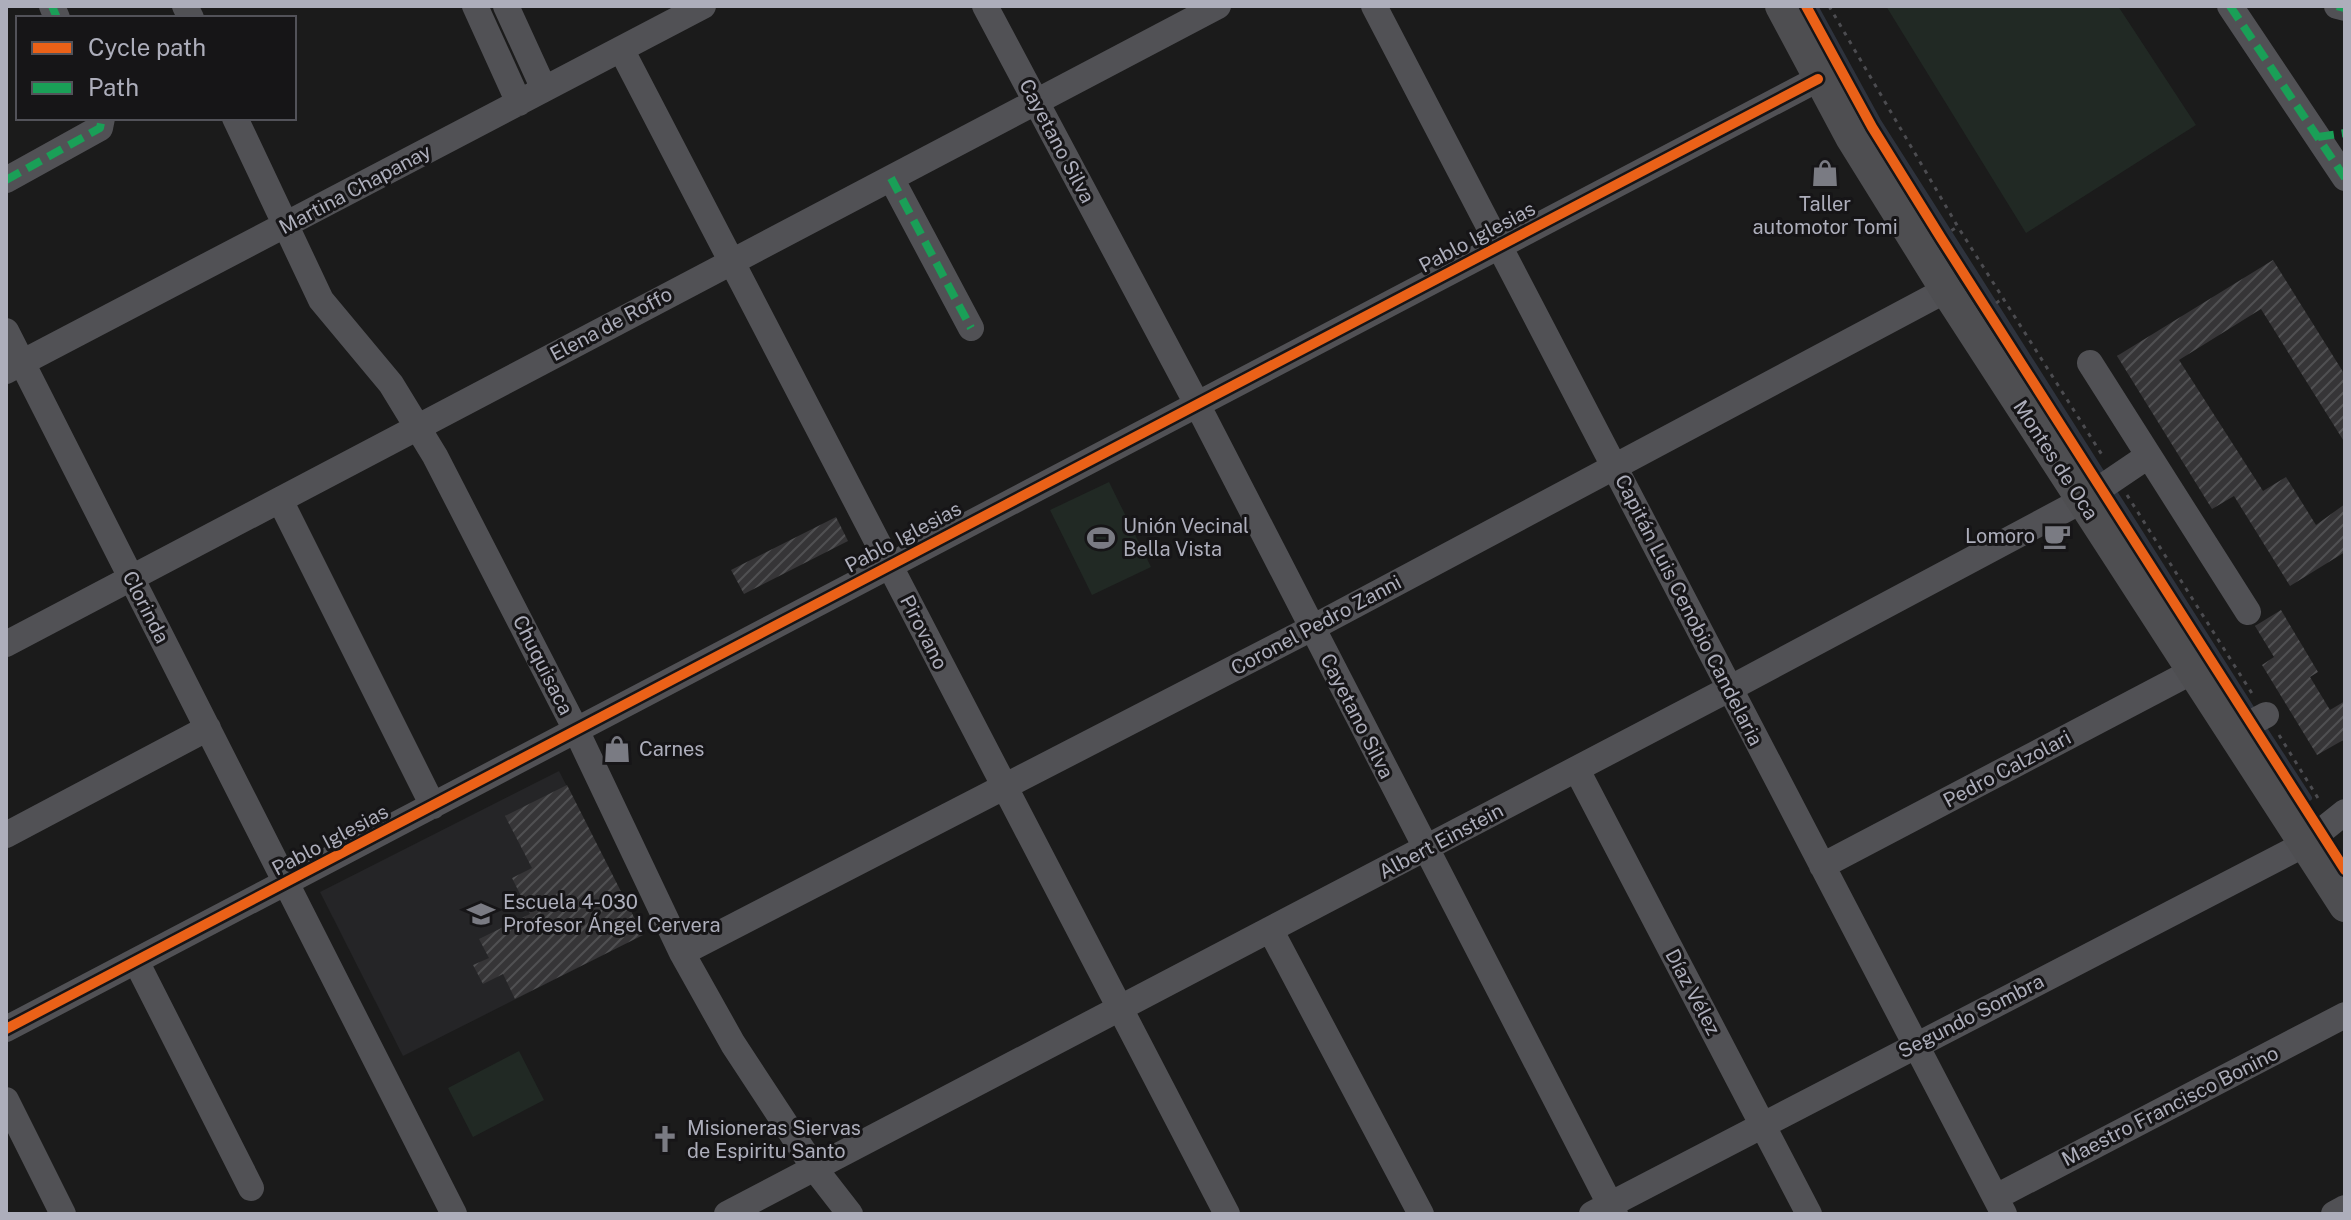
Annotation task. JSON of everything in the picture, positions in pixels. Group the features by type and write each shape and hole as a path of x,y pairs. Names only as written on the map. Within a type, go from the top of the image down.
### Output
{"main road":[{"name":"Montes de Oca","path":"1781,6 1818,79 1946,290 2104,487 2193,671 2251,722 2326,818 2345,906"}],"street":[{"path":"475,6 519,103"},
{"path":"506,6 544,89"},
{"name":"Martina Chapanay","path":"15,367 703,6"},
{"name":"Cayetano Silva","path":"985,6 1197,404 1606,1211"},
{"name":"Elena de Roffo","path":"6,644 1218,6"},
{"name":"Capitán Luis Cenobio Candelaria","path":"1374,6 2000,1206"},
{"path":"2230,6 2345,178"},
{"path":"2337,6 2345,8"},
{"name":"Pirovano","path":"621,49 1227,1214"},
{"name":"Pablo Iglesias","path":"6,1029 1818,79"},
{"path":"6,180 100,128 102,120"},
{"name":"Chuquisaca","path":"236,120 284,226 328,312 391,384 418,425 576,730 682,953 733,1044 815,1169 850,1214"},
{"path":"2318,137 2345,133"},
{"path":"891,178 971,328"},
{"name":"Coronel Pedro Zanni","path":"682,953 1312,628 1946,290"},
{"name":"Clorinda","path":"6,331 15,367 132,578 454,1214"},
{"path":"2090,363 2248,612"},
{"name":"Albert Einstein","path":"727,1214 1729,689 2104,487 2148,456"},
{"path":"280,500 433,806"},
{"name":"Pedro Calzolari","path":"1822,866 2193,671"},
{"path":"6,835 208,728"},
{"name":"Díaz Vélez","path":"1577,770 1809,1214"},
{"name":"Segundo Sombra","path":"1606,1211 1917,1044 2326,818"},
{"path":"1271,931 1421,1214"},
{"path":"136,961 251,1188"},
{"name":"Maestro Francisco Bonino","path":"2000,1206 2345,1015"},
{"path":"6,1100 63,1214"},
{"path":"2334,1214 2345,1208"}],"path":[{"path":"1829,6 2002,299 2104,487 2251,722 2326,818"},
{"path":"1945,235 1958,227"},
{"path":"1934,228 1948,250"},
{"path":"1978,298 1990,312 2002,299"}],"shaded area":[{"path":"1886,6 2118,6 2196,125 2026,233"},
{"name":"Unión Vecinal Bella Vista","path":"1109,482 1151,567 1092,595 1050,510"},
{"name":"Escuela 4-030 Profesor Ángel Cervera","path":"559,771 643,935 403,1056 320,892"},
{"path":"519,1051 544,1100 473,1137 448,1088"}],"building":[{"path":"2273,260 2345,375 2345,443 2261,309 2179,360 2263,491 2286,477 2316,525 2345,504 2345,552 2290,586 2234,496 2212,509 2117,356"},
{"path":"836,517 848,541 744,594 731,570"},
{"path":"2281,610 2318,672 2310,677 2330,710 2345,701 2345,739 2317,755 2262,665 2274,657 2255,626"},
{"path":"567,785 643,935 515,999 503,974 483,984 473,965 489,958 479,939 530,914 512,878 532,868 505,816"}],"waterway":[{"path":"1815,6 1878,121 2105,478"},
{"path":"2111,487 2255,714"},
{"path":"2261,724 2309,798"}],"marked path":[{"path":"52,6 56,16"},
{"path":"2230,6 2345,178"},
{"path":"2337,6 2345,8"},
{"path":"6,180 100,128 102,120"},
{"path":"2318,137 2345,133"},
{"path":"891,178 971,328"}],"cycle path":[{"path":"1806,6 1872,127 1941,238 2345,870"},
{"path":"6,1029 1818,79"}],"place":[{"name":"Taller automotor Tomi","path":"1825,173"},
{"name":"Lomoro","path":"2057,536"},
{"name":"Unión Vecinal Bella Vista","path":"1101,538"},
{"name":"Carnes","path":"617,749"},
{"name":"Escuela 4-030 Profesor Ángel Cervera","path":"481,914"},
{"name":"Misioneras Siervas de Espiritu Santo","path":"665,1139"}]}
